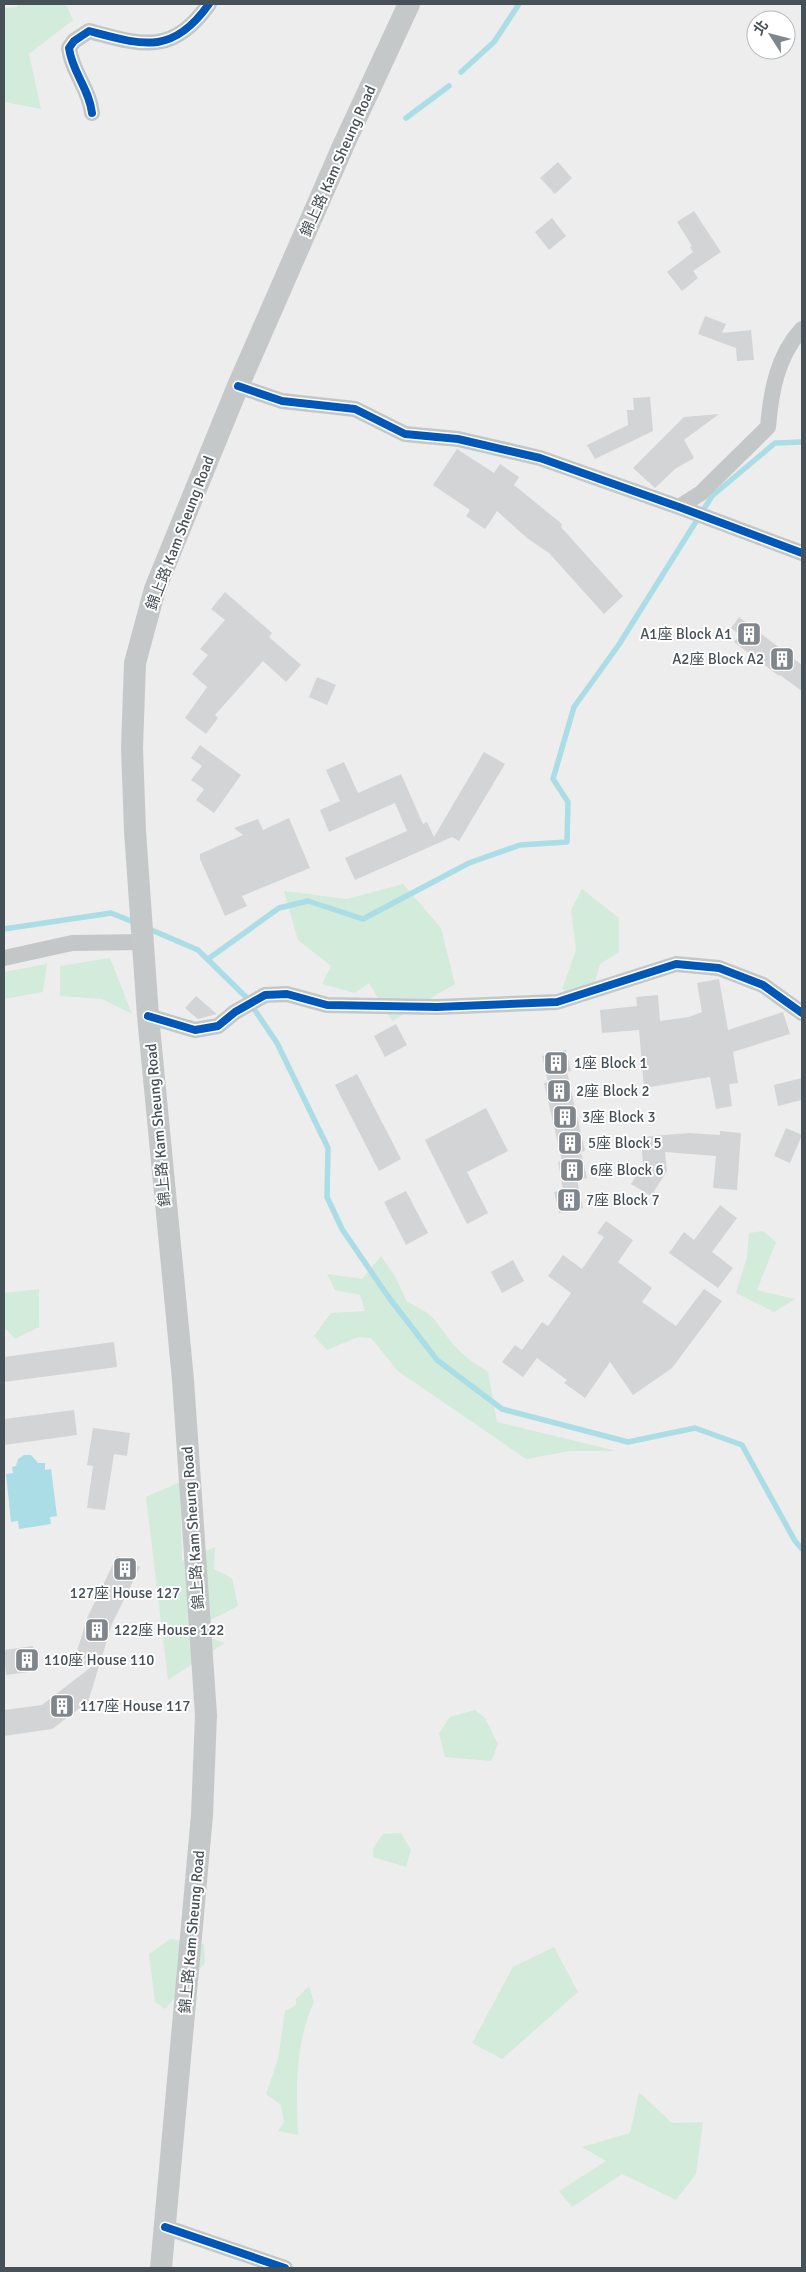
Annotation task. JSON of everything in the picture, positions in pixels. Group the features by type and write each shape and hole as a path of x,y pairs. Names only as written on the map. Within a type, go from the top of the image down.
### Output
{"main road":[{"name":"錦上路 Kam Sheung Road","path":"161,2268 202,1815 206,1715 183,1380 148,1016 138,876 132,748 135,664 155,589 238,386 344,144 409,4"}],"street":[{"path":"92,113 90,102 71,63 69,48 74,41 89,31 144,44 175,38 200,16 208,4"},
{"path":"684,509 768,428 771,396 782,356 802,329"},
{"path":"238,386 282,401 355,408 405,434 458,439 540,458 802,553"},
{"path":"4,958 72,942 143,938"},
{"path":"148,1016 195,1030 218,1026 235,1012 265,995 287,994 327,1005 437,1007 557,1002 676,964 719,968 763,985 802,1013"},
{"path":"164,2227 284,2268"}],"green space":[{"path":"17,4 66,4 73,20 29,54 41,109 4,102 4,8 17,7"},
{"path":"403,884 441,928 455,984 392,1021 369,983 355,993 322,984 331,966 298,940 284,891 347,899"},
{"path":"582,889 619,918 619,952 600,964 590,999 562,989 576,950 571,910"},
{"path":"110,958 132,1014 102,999 60,996 60,966"},
{"path":"47,964 43,992 4,999 4,972"},
{"path":"763,1231 776,1242 757,1290 795,1299 774,1312 736,1293 747,1257 749,1233"},
{"path":"381,1256 396,1278 407,1302 434,1319 463,1354 488,1372 497,1422 617,1451 570,1451 526,1459 398,1371 371,1338 358,1337 327,1350 314,1336 331,1313 365,1311 360,1295 335,1290 327,1274 362,1279"},
{"path":"39,1289 39,1327 15,1339 4,1327 4,1293"},
{"path":"180,1482 182,1561 215,1547 214,1569 232,1578 238,1606 189,1631 225,1643 168,1680 146,1497"},
{"path":"475,1710 485,1718 498,1744 491,1761 445,1757 439,1733 450,1717"},
{"path":"401,1833 411,1850 406,1867 373,1857 373,1848 383,1834"},
{"path":"170,1939 204,1944 205,1963 165,2009 155,2002 149,1954"},
{"path":"554,1947 578,1992 502,2059 472,2043 513,1967"},
{"path":"309,1986 314,2002 303,2034 300,2050 297,2084 298,2135 278,2131 284,2122 281,2105 266,2094 278,2059 285,2011 296,2005 296,1999"},
{"path":"639,2092 672,2123 703,2122 696,2174 676,2200 622,2174 572,2207 559,2191 606,2161 582,2147 630,2133"}],"water":[{"path":"24,1455 31,1455 38,1463 45,1463 45,1470 51,1469 57,1516 50,1517 51,1524 19,1529 18,1521 11,1522 6,1474 13,1473 12,1467 16,1466 18,1459"}],"building":[{"path":"558,162 572,178 555,194 540,178"},
{"path":"694,211 721,252 693,271 698,278 682,291 667,272 693,252 690,247 692,246 677,222"},
{"path":"552,218 566,236 549,250 535,232"},
{"path":"705,316 726,324 722,333 751,330 754,360 737,361 736,348 698,334"},
{"path":"650,397 653,431 595,459 587,445 628,425 627,410 634,410 633,398"},
{"path":"719,414 684,440 694,458 675,469 655,488 633,468 684,417"},
{"path":"457,449 494,473 500,464 519,477 514,485 562,524 561,527 623,596 604,614 549,553 527,538 497,511 485,529 466,516 470,510 433,485"},
{"path":"225,592 272,633 269,637 301,665 286,682 263,661 215,715 218,718 206,734 185,718 207,687 192,674 208,655 200,649 225,620 211,609"},
{"path":"739,617 802,665 802,691 734,642 740,635 731,628"},
{"path":"317,677 336,685 327,705 309,697"},
{"path":"200,745 241,775 214,813 196,800 204,789 191,780 202,766 191,758"},
{"path":"484,752 505,764 459,841 452,837 355,880 345,858 407,831 395,803 329,832 320,810 340,801 326,770 344,762 358,793 401,774 423,824 427,822 434,837"},
{"path":"289,818 310,868 242,896 247,906 225,916 200,859 200,854 243,835 234,828 258,819 263,830"},
{"path":"719,979 728,1030 783,1012 790,1034 733,1052 738,1083 729,1084 732,1106 716,1109 710,1077 644,1088 639,1030 602,1033 600,1010 637,1006 636,997 658,995 660,1021 689,1017 702,1012 697,983"},
{"path":"196,996 217,1014 198,1019 185,1008"},
{"path":"396,1024 407,1045 385,1057 374,1036"},
{"path":"566,1050 571,1071 567,1072 585,1151 581,1152 587,1178 577,1180 583,1208 559,1213 554,1192 563,1190 558,1162 562,1161 544,1083 548,1082 542,1056"},
{"path":"357,1074 401,1159 379,1171 335,1085"},
{"path":"802,1078 802,1100 778,1106 774,1085"},
{"path":"486,1108 508,1151 467,1172 488,1213 467,1224 425,1140"},
{"path":"786,1128 802,1135 790,1163 774,1156"},
{"path":"720,1131 741,1133 737,1190 713,1188 716,1156 665,1152 667,1171 651,1196 631,1184 643,1165 641,1137 689,1133 720,1135"},
{"path":"406,1191 428,1233 406,1245 384,1202"},
{"path":"720,1205 737,1218 712,1252 733,1268 718,1288 669,1253 684,1232 694,1240"},
{"path":"606,1221 633,1240 618,1262 652,1288 642,1302 676,1326 704,1289 722,1301 672,1368 633,1395 610,1362 585,1398 564,1383 567,1380 537,1358 523,1377 502,1362 515,1345 522,1350 542,1322 548,1326 571,1293 548,1276 563,1255 582,1269 604,1237 597,1233"},
{"path":"513,1260 524,1281 502,1293 491,1272"},
{"path":"114,1342 117,1367 4,1382 4,1357"},
{"path":"74,1410 77,1435 4,1445 4,1419"},
{"path":"93,1428 130,1433 127,1456 114,1454 105,1510 87,1508 93,1466 87,1465"},
{"path":"117,1556 140,1567 112,1624 88,1702 52,1729 4,1736 4,1710 42,1705 95,1664 72,1667 88,1616"},
{"path":"33,1646 36,1671 6,1675 4,1650"}],"waterway":[{"path":"461,72 494,42 519,4"},
{"path":"406,118 449,86"},
{"path":"208,959 279,908 308,901 363,919 469,863 520,845 567,842 568,802 553,779 574,707 618,646 712,496 775,443 802,442"},
{"path":"4,929 111,913 136,923"},
{"path":"147,928 198,950 246,997 277,1043 328,1148 327,1197 342,1229 387,1295 437,1360 502,1409 628,1442 695,1428 742,1445 795,1541 802,1549"}],"cycle path":[{"path":"92,113 88,96 73,65 69,48 74,41 89,31 141,42 169,39 182,32 195,21 209,4"},
{"path":"238,386 282,401 355,409 405,434 458,439 540,458 802,553"},
{"path":"148,1016 195,1030 218,1026 235,1012 265,995 287,994 327,1005 437,1007 557,1002 676,964 719,968 763,985 802,1013"},
{"path":"165,2227 285,2268"}],"place":[{"name":"A1座 Block A1","path":"749,634"},
{"name":"A2座 Block A2","path":"782,659"},
{"name":"1座 Block 1","path":"556,1063"},
{"name":"2座 Block 2","path":"559,1091"},
{"name":"3座 Block 3","path":"565,1117"},
{"name":"5座 Block 5","path":"570,1143"},
{"name":"6座 Block 6","path":"572,1170"},
{"name":"7座 Block 7","path":"569,1200"},
{"name":"127座 House 127","path":"125,1569"},
{"name":"122座 House 122","path":"97,1630"},
{"name":"110座 House 110","path":"27,1660"},
{"name":"117座 House 117","path":"62,1706"}]}
